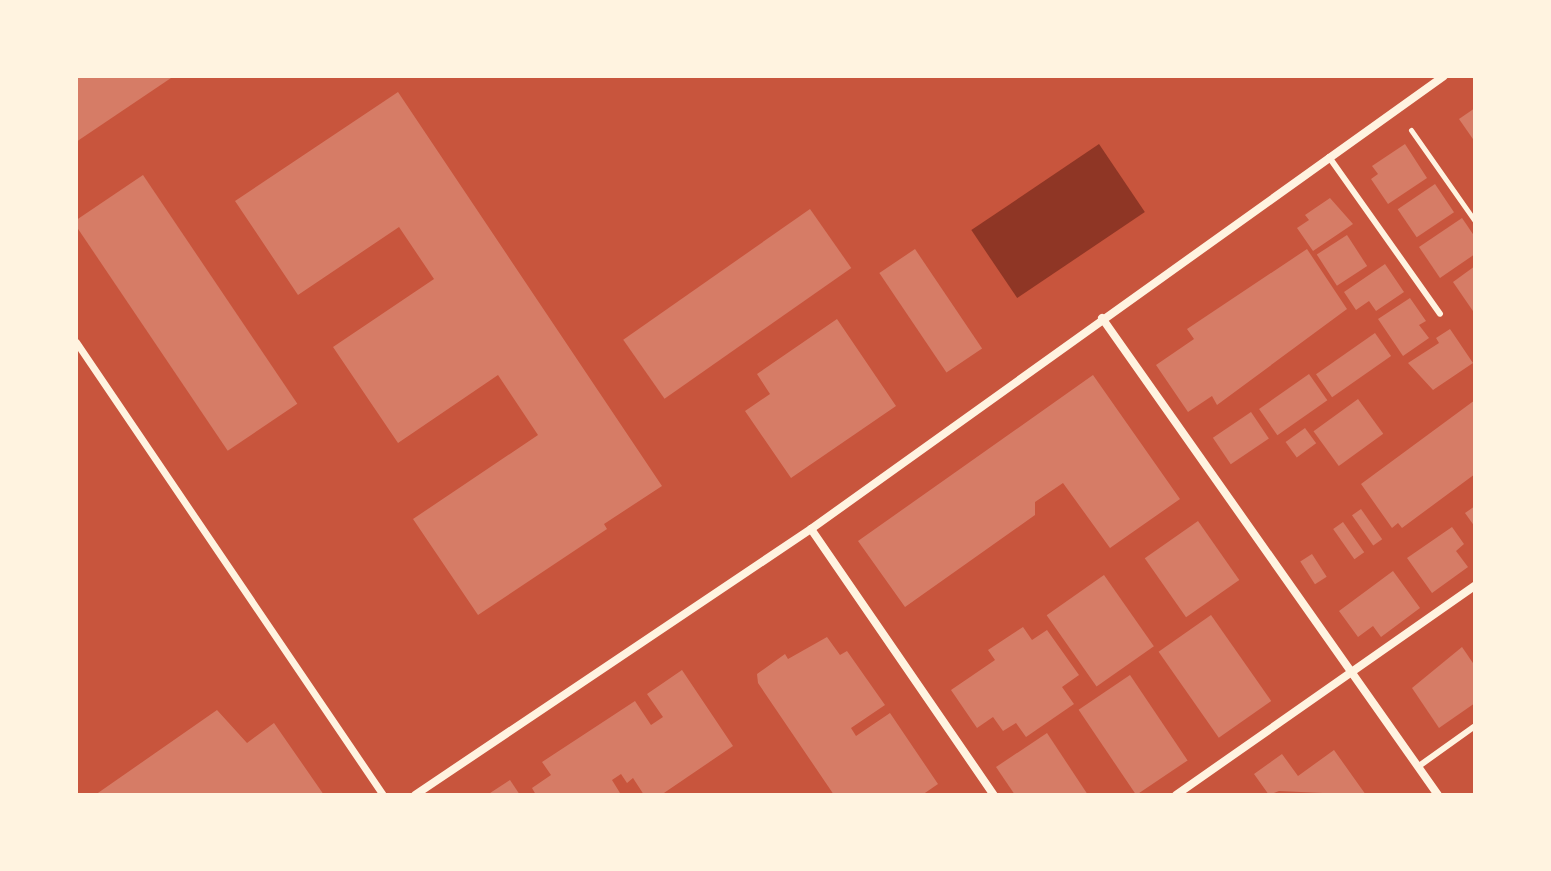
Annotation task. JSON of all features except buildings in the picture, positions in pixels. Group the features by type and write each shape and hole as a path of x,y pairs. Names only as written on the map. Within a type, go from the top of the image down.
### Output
{"street":[{"path":"415,795 811,529 1444,76"},
{"path":"1102,318 1438,795"},
{"path":"76,342 383,795"},
{"path":"811,529 994,795"},
{"path":"1176,795 1475,586"}],"lane":[{"path":"1329,157 1440,314"},
{"path":"1419,766 1475,726"}],"path":[{"path":"1411,130 1475,221"}],"shaded area":[{"path":"1099,144 1145,212 1017,298 971,230"}]}
